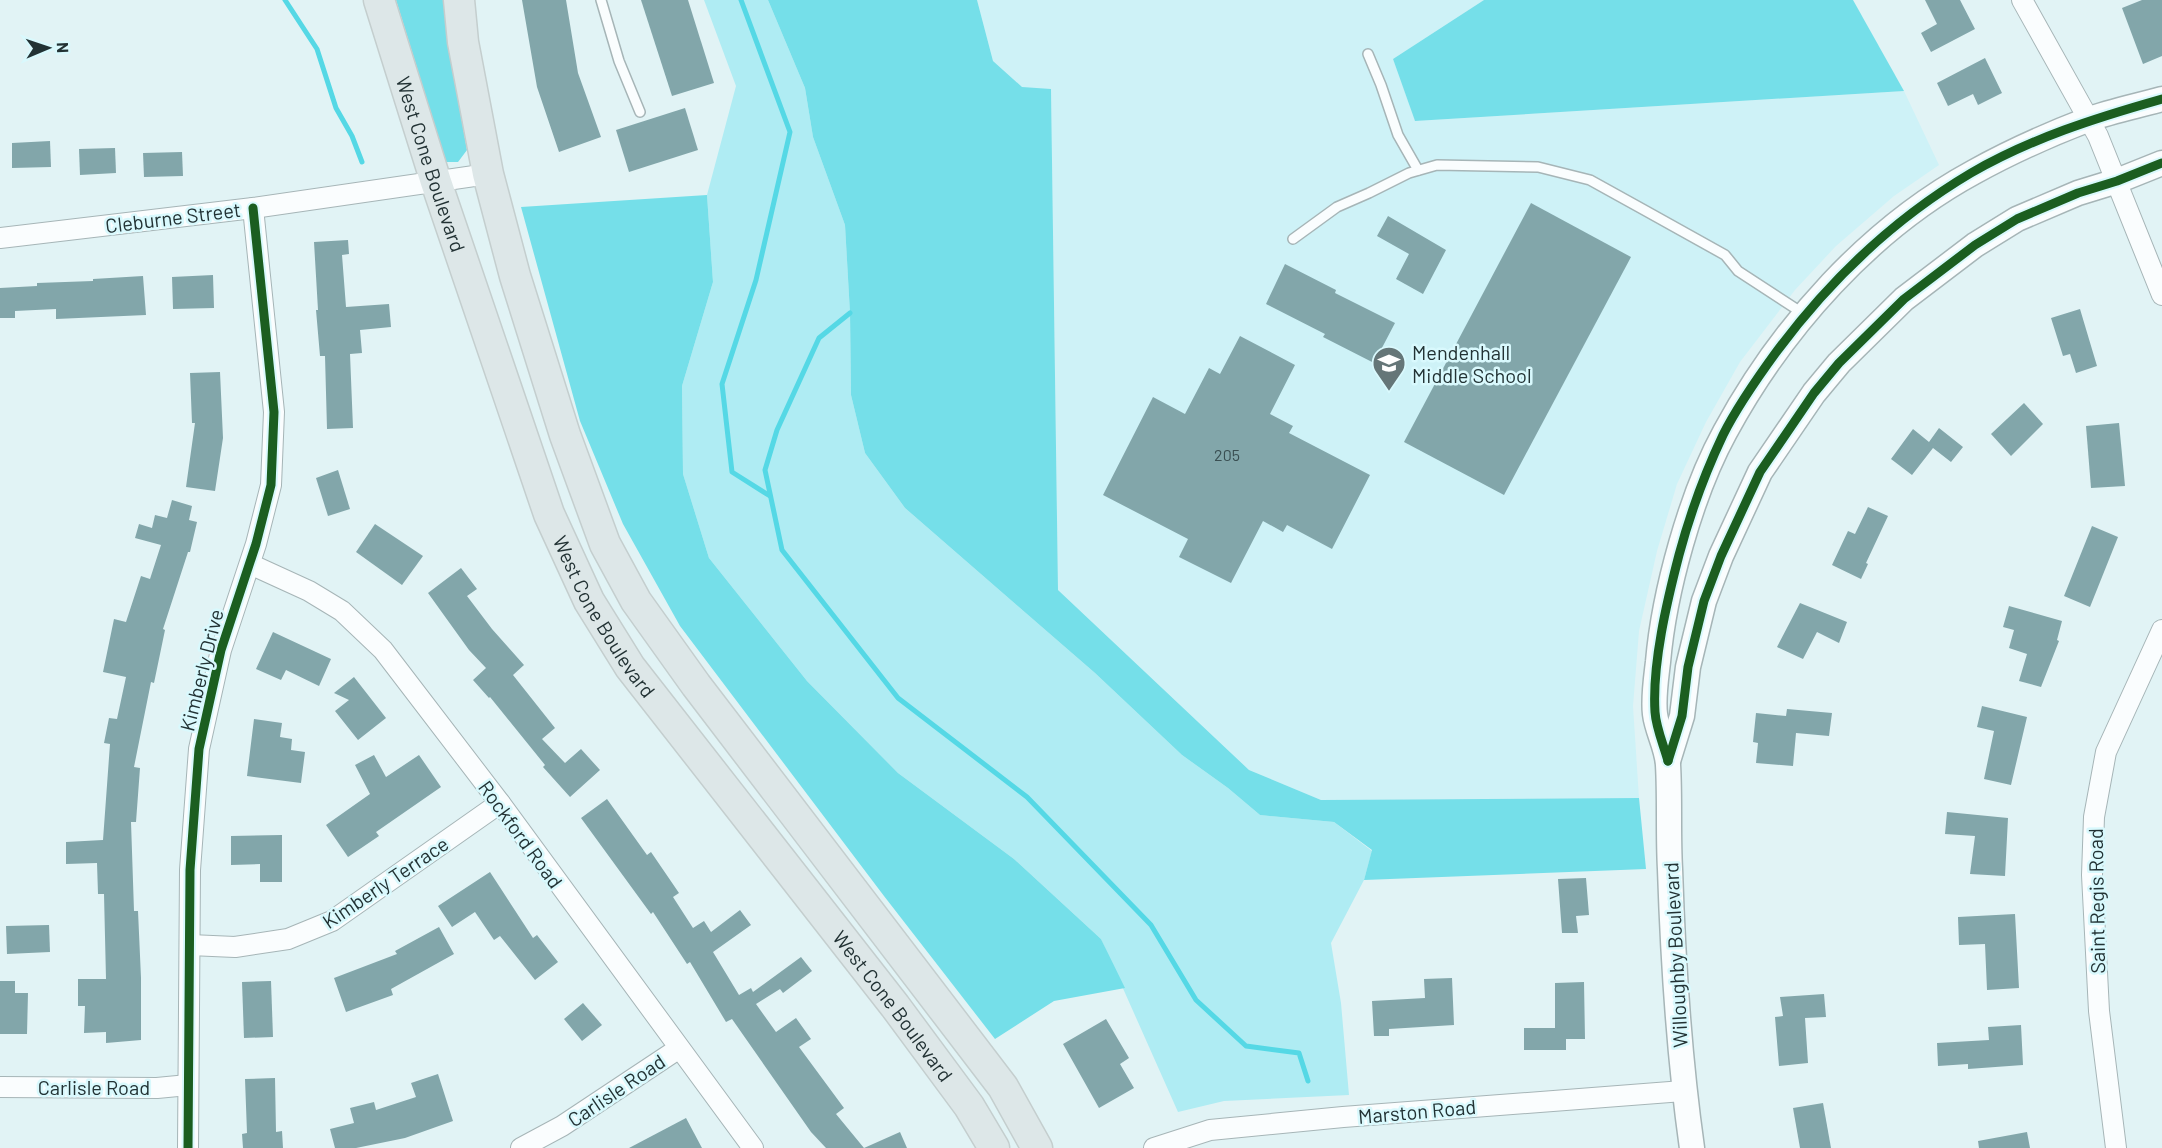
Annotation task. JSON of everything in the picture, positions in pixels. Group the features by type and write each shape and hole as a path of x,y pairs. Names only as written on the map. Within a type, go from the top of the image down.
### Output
{"main road":[{"name":"West Cone Boulevard","path":"379,0 436,182 549,514 589,601 630,667 895,1006 969,1106 994,1148"},
{"name":"West Cone Boulevard","path":"459,0 463,42 488,174 515,276 565,435 605,544 636,601 696,686 1003,1087 1037,1148"}],"street":[{"path":"2022,0 2090,119 2162,295"},
{"name":"Willoughby Boulevard","path":"1692,1148 1683,1091 1673,934 1668,761 1655,714 1658,660 1673,578 1703,482 1724,434 1758,377 1804,314 1887,232 1972,173 2029,144 2090,119 2162,99"},
{"name":"Willoughby Boulevard","path":"1668,761 1682,716 1688,666 1704,600 1721,556 1760,472 1814,393 1839,363 1904,299 1975,245 2017,219 2078,193 2117,181 2162,163"},
{"name":"Cleburne Street","path":"0,238 253,208 488,174"},
{"name":"Kimberly Drive","path":"188,1148 190,870 199,749 221,650 250,564 271,485 274,412 253,208"},
{"name":"Rockford Road","path":"250,564 309,591 342,611 383,650 500,803 678,1049 753,1148"},
{"name":"Saint Regis Road","path":"2116,1148 2099,1011 2092,874 2094,817 2106,752 2162,630"},
{"name":"Kimberly Terrace","path":"190,945 235,947 288,939 332,921 500,803"},
{"name":"Carlisle Road","path":"521,1148 562,1126 678,1049"},
{"name":"Carlisle Road","path":"0,1087 157,1088 188,1085"},
{"name":"Marston Road","path":"1154,1148 1210,1130 1343,1117 1683,1091"}],"lane":[{"path":"601,0 619,61 640,112"},
{"path":"1368,54 1398,135 1418,170"},
{"path":"1293,239 1337,207 1369,194 1409,172 1437,165 1538,167 1590,180 1725,255 1738,271 1804,314"}],"shaded area":[{"path":"396,0 444,0 451,59 467,150 458,162 446,162"},
{"path":"704,0 768,0 805,88 813,137 845,225 850,313 851,395 865,453 905,508 1095,673 1182,755 1228,788 1260,815 1334,822 1372,851 1364,880 1331,943 1341,1003 1349,1095 1224,1101 1178,1112 1101,939 1014,859 898,773 807,681 709,558 683,474 682,386 713,282 707,195 736,86"},
{"path":"768,0 977,0 993,61 1022,87 1051,89 1058,590 1249,770 1321,800 1639,798 1646,869 1364,880 1372,850 1334,822 1260,815 1228,788 1182,755 1095,673 905,508 865,453 851,395 850,313 845,225 813,137 805,88"},
{"name":"Mendenhall Middle School","path":"977,0 1484,0 1393,59 1415,121 1904,91 1939,165 1894,196 1836,246 1795,290 1740,362 1706,422 1677,484 1657,551 1639,631 1633,706 1639,798 1321,800 1249,770 1058,590 1051,90 1022,88 993,61"},
{"path":"1484,0 1853,0 1904,91 1415,121 1393,59"},
{"path":"707,195 713,282 682,386 683,474 709,558 807,681 898,773 1014,859 1101,939 1125,988 1054,1001 995,1039 680,626 623,524 580,421 521,207"}],"building":[{"path":"522,0 566,0 578,73 601,137 559,152 537,87"},
{"path":"641,0 688,0 714,83 672,96"},
{"path":"1925,0 1960,0 1975,29 1931,52 1921,33 1937,24"},
{"path":"2142,0 2162,0 2162,56 2143,64 2122,8"},
{"path":"1985,58 2002,93 1978,105 1973,94 1948,106 1937,83"},
{"path":"685,108 698,150 629,172 616,130"},
{"path":"50,141 51,167 12,168 12,143"},
{"path":"115,148 116,173 80,175 79,149"},
{"path":"182,152 183,176 144,177 143,153"},
{"path":"1531,203 1631,257 1504,495 1404,442"},
{"path":"1388,216 1446,250 1423,294 1396,279 1409,254 1377,236"},
{"path":"348,240 349,254 342,255 346,307 389,304 391,327 360,330 362,353 350,354 353,428 327,429 325,356 320,356 314,242"},
{"path":"1285,264 1336,290 1335,293 1395,323 1374,363 1323,337 1325,334 1266,304"},
{"path":"213,275 214,308 173,309 172,277"},
{"path":"143,276 146,315 56,319 56,309 15,311 15,318 0,318 0,288 37,286 37,283"},
{"path":"2080,309 2097,366 2076,373 2070,354 2063,356 2051,318"},
{"path":"1240,336 1295,365 1270,414 1293,426 1289,433 1370,475 1332,549 1287,525 1283,532 1263,521 1231,583 1179,557 1188,539 1103,495 1153,397 1185,414 1209,368 1220,374"},
{"path":"220,372 223,438 215,491 186,487 195,423 192,423 190,373"},
{"path":"2024,403 2043,424 2011,456 1991,434"},
{"path":"2119,423 2125,486 2091,488 2086,426"},
{"path":"1939,428 1963,447 1951,462 1933,448 1912,475 1891,459 1913,429 1929,442"},
{"path":"338,470 350,509 328,516 316,478"},
{"path":"172,500 192,506 189,520 197,522 190,552 188,552 163,629 165,630 154,683 151,682 134,767 140,768 136,822 131,822 134,911 138,911 141,1040 106,1043 106,1032 84,1033 85,1006 78,1006 78,979 106,979 104,894 98,894 97,863 66,864 66,842 103,840 110,744 104,743 109,718 117,719 126,677 103,672 114,619 126,622 141,576 150,579 161,545 135,538 139,524 152,528 155,515 167,518"},
{"path":"1868,507 1888,516 1861,579 1832,565 1848,531 1855,534"},
{"path":"375,524 423,556 402,585 356,552"},
{"path":"2092,526 2118,537 2090,607 2064,596"},
{"path":"461,568 477,589 467,596 524,665 513,675 555,728 542,739 565,763 581,749 600,770 570,797 543,767 545,765 490,697 473,680 486,668 469,650 428,593"},
{"path":"1800,603 1847,622 1839,643 1817,632 1803,659 1777,647"},
{"path":"2009,606 2062,621 2057,640 2059,641 2041,687 2019,681 2027,654 2009,648 2014,630 2003,627"},
{"path":"273,632 331,659 319,686 286,670 281,680 256,669"},
{"path":"354,677 386,718 358,740 335,711 349,700 334,693"},
{"path":"1982,706 2027,717 2011,785 1984,779 1994,731 1977,727"},
{"path":"1787,709 1832,713 1829,736 1796,733 1793,766 1756,763 1758,743 1753,742 1756,713 1786,716"},
{"path":"254,719 282,723 280,737 292,739 291,750 305,752 301,783 247,776"},
{"path":"374,755 386,777 419,755 441,787 376,832 379,836 348,857 326,825 370,794 355,765"},
{"path":"607,799 647,855 651,852 679,893 673,897 693,928 704,921 711,932 740,910 751,925 713,952 739,995 751,988 753,992 801,957 812,971 783,993 780,989 756,1004 776,1032 796,1018 811,1039 799,1047 844,1108 836,1114 864,1148 826,1148 811,1132 732,1019 726,1022 690,962 687,964 653,912 651,914 581,818"},
{"path":"1947,812 2008,818 2005,876 1970,874 1975,836 1945,834"},
{"path":"282,835 282,882 260,882 260,864 231,865 231,836"},
{"path":"490,872 533,938 537,935 558,962 535,980 500,936 494,940 475,912 452,927 438,906"},
{"path":"1586,878 1589,915 1576,916 1578,933 1562,933 1558,879"},
{"path":"2015,914 2019,988 1987,990 1985,944 1959,945 1958,917"},
{"path":"49,925 50,952 7,954 6,926"},
{"path":"439,927 454,954 391,989 393,995 346,1012 334,978 397,954 395,951"},
{"path":"1452,978 1454,1025 1389,1029 1389,1036 1374,1036 1372,1001 1425,998 1424,979"},
{"path":"0,981 15,981 15,993 28,993 27,1034 0,1034"},
{"path":"271,981 273,1037 244,1038 242,982"},
{"path":"1584,982 1585,1039 1566,1039 1566,1050 1524,1050 1524,1028 1555,1028 1555,983"},
{"path":"1824,994 1826,1017 1805,1018 1808,1063 1779,1066 1775,1017 1783,1016 1780,997"},
{"path":"583,1003 602,1025 582,1041 564,1019"},
{"path":"1106,1019 1129,1058 1120,1064 1134,1088 1099,1108 1063,1044"},
{"path":"2021,1025 2023,1065 1968,1069 1968,1064 1938,1066 1937,1043 1989,1040 1988,1027"},
{"path":"438,1074 453,1121 405,1138 356,1148 335,1148 330,1129 354,1123 350,1108 374,1102 376,1110 416,1097 411,1083"},
{"path":"275,1078 276,1132 282,1131 283,1148 243,1148 242,1134 247,1133 245,1079"},
{"path":"1823,1103 1831,1148 1800,1148 1793,1108"},
{"path":"686,1118 702,1148 629,1148"},
{"path":"900,1132 907,1148 864,1148"},
{"path":"2027,1132 2030,1148 1979,1148 1978,1141"}],"waterway":[{"path":"285,0 317,49 336,108 352,136 362,162"},
{"path":"741,0 790,132 756,280 722,384 732,472 770,496"},
{"path":"850,313 819,338 777,430 765,470 782,550 898,698 1027,797 1151,925 1196,1000 1246,1046 1299,1053 1308,1081"}],"cycle path":[{"path":"1668,761 1655,712 1656,674 1661,633 1679,555 1698,494 1723,435 1742,402 1777,351 1819,300 1865,252 1890,230 1943,191 1971,173 2017,149 2088,122 2162,99"},
{"path":"1668,761 1682,716 1688,667 1704,601 1721,556 1760,472 1814,393 1839,363 1904,299 1975,245 2017,219 2078,193 2117,181 2162,163"},
{"path":"188,1148 190,870 199,749 221,650 256,544 271,485 274,412 253,208"}],"place":[{"name":"Mendenhall Middle School","path":"1389,392"}]}
